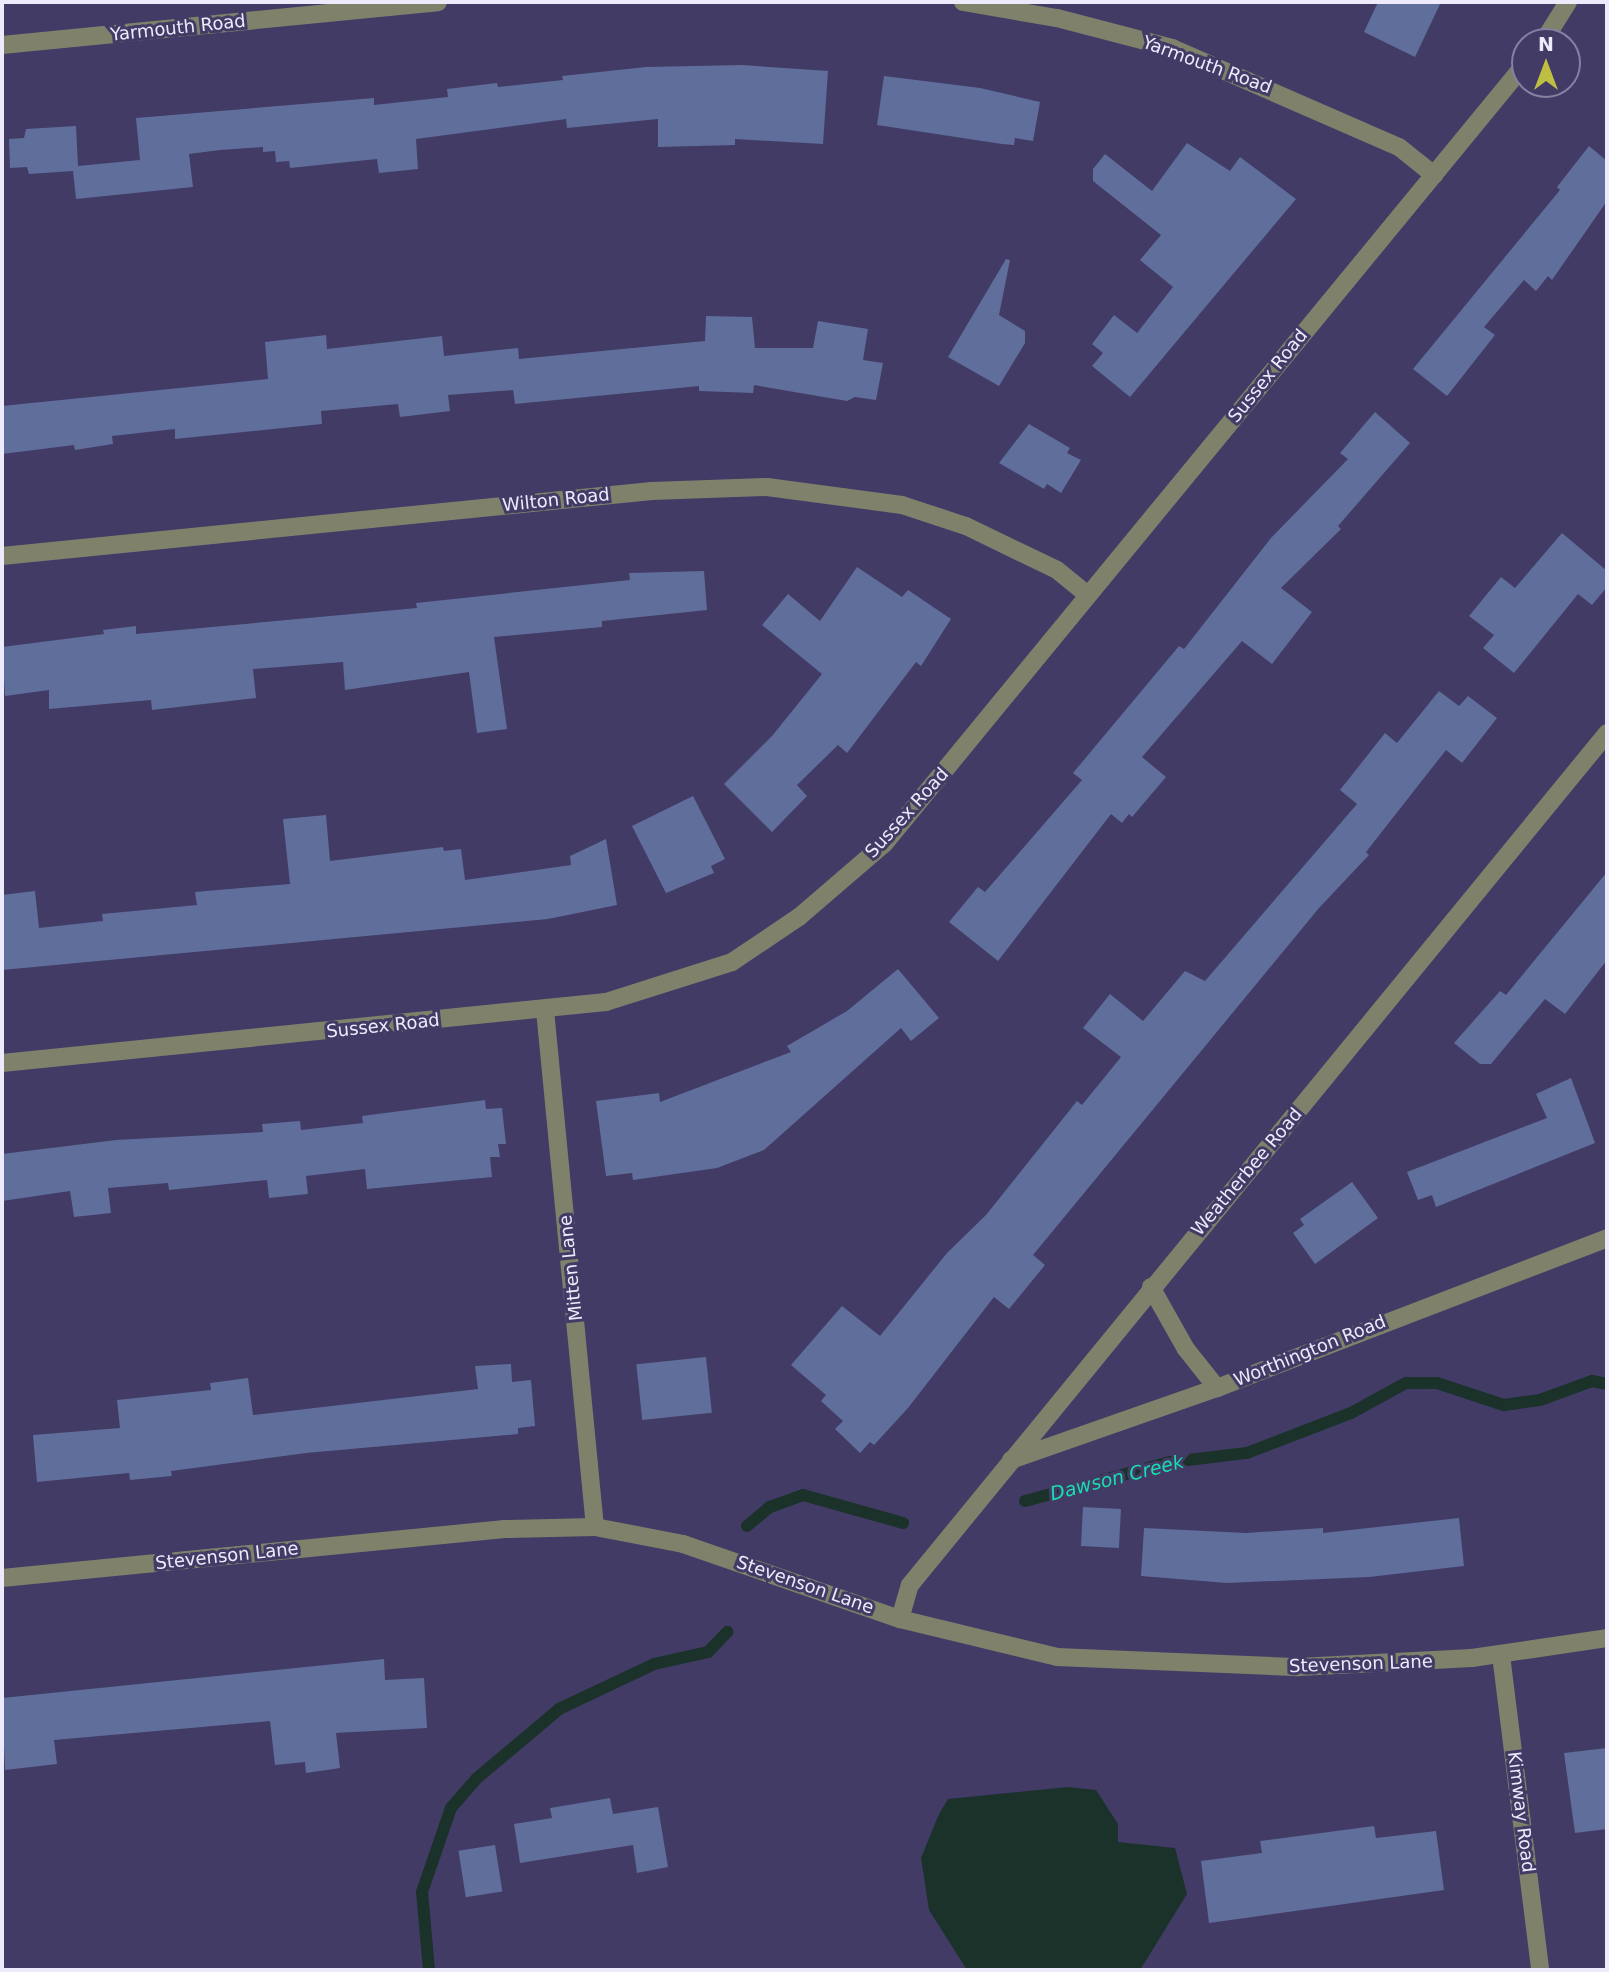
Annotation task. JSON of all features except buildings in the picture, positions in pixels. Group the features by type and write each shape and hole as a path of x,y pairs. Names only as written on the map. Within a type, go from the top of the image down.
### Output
{"street":[{"name":"Yarmouth Road","path":"2,45 438,2"},
{"name":"Yarmouth Road","path":"963,2 1057,18 1172,48 1399,147 1434,175"},
{"path":"1552,28 1568,2"},
{"name":"Sussex Road","path":"2,1063 606,1002 732,962 799,918 884,844 1511,81"},
{"name":"Wilton Road","path":"2,556 652,491 767,487 902,505 966,526 1057,570 1088,595"},
{"name":"Weatherbee Road","path":"900,1619 910,1585 1151,1287 1607,733"},
{"name":"Mitten Lane","path":"545,1010 595,1527"},
{"name":"Worthington Road","path":"1011,1460 1217,1388 1607,1238"},
{"path":"1151,1287 1186,1349 1217,1388"},
{"name":"Stevenson Lane","path":"2,1578 505,1529 595,1527 683,1544 900,1619 1010,1648 1119,1662 1299,1667 1501,1655 1607,1639"},
{"name":"Kimway Road","path":"1501,1655 1540,1970"}],"shaded area":[{"path":"1068,1787 1096,1790 1118,1824 1118,1842 1175,1848 1187,1894 1140,1970 967,1970 929,1910 921,1858 939,1814 948,1799"}],"waterway":[{"name":"Dawson Creek","path":"1025,1501 1171,1462 1247,1453 1351,1413 1406,1383 1437,1383 1504,1405 1540,1400 1592,1381 1607,1384"},
{"name":"Dawson Creek","path":"747,1526 770,1507 803,1495 903,1523"},
{"name":"Dawson Creek","path":"429,1970 422,1892 451,1808 476,1779 559,1709 654,1664 708,1652 727,1632"}]}
